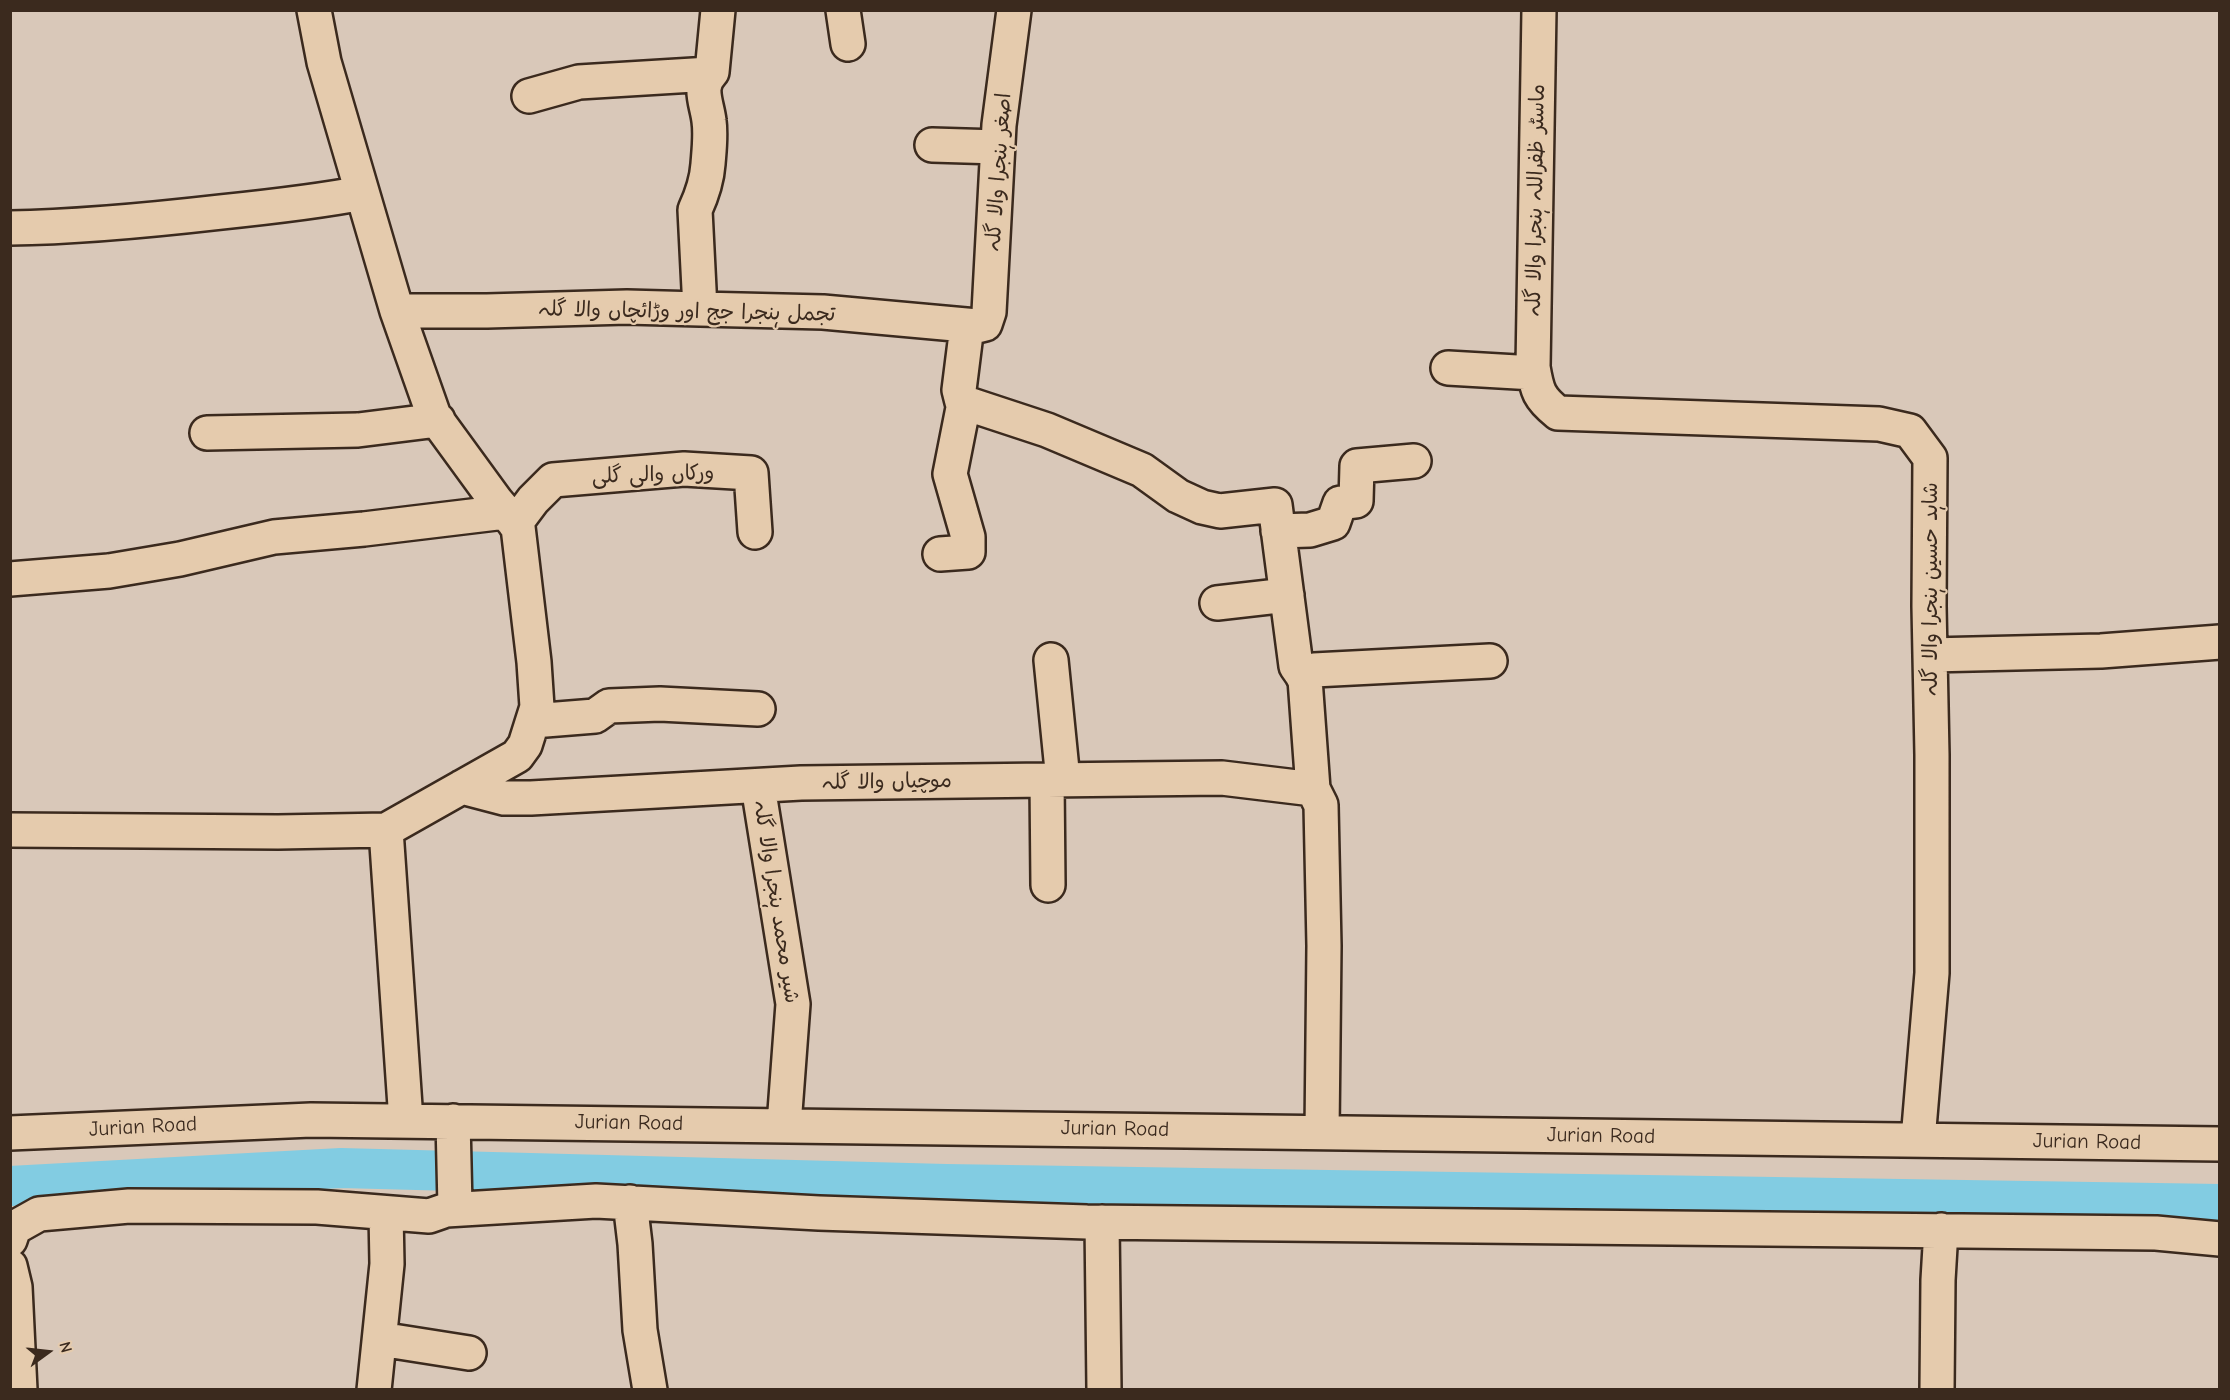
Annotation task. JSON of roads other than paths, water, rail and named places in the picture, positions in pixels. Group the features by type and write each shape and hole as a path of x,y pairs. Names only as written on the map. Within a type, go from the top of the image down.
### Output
{"street":[{"path":"10,830 278,832 386,830 517,756 529,733 537,708 534,662 518,527 438,420 397,310 324,62 314,10"},
{"path":"700,309 695,210 708,167 710,122 704,94 705,78 712,72 718,10"},
{"path":"843,10 848,45"},
{"name":"اصغر ہنجرا والا گلہ","path":"972,326 985,324 989,312 999,125 1014,10"},
{"name":"ماسٹر ظفراللہ ہنجرا والا گلہ","path":"1535,381 1539,10"},
{"path":"529,96 579,82 710,74"},
{"path":"932,144 998,147"},
{"path":"10,228 82,227 321,201 363,193"},
{"name":"تجمل ہنجرا جج اور وڑائچاں والا گلہ","path":"397,310 487,311 627,307 823,312 972,326"},
{"path":"972,326 959,390 962,402 1047,430 1142,470 1179,496 1202,507 1220,511 1275,505 1296,666 1305,679 1313,789 1322,805 1324,946 1322,1132"},
{"path":"1448,369 1535,381"},
{"name":"شاہد حسین ہنجرا والا گلہ","path":"1535,381 1545,403 1558,413 1879,424 1910,431 1930,458 1932,973 1918,1140"},
{"path":"940,554 968,552 968,537 950,474 964,403"},
{"path":"207,433 358,430 438,420"},
{"path":"1278,531 1310,530 1333,524 1340,503 1356,501 1357,466 1414,461"},
{"name":"ورکاں والی گلی","path":"510,518 554,480 684,469 751,473 755,532"},
{"path":"10,579 109,571 180,559 274,537 510,518"},
{"path":"1217,603 1287,595"},
{"path":"1930,655 2101,651 2220,642"},
{"path":"1048,885 1059,725 1051,660"},
{"path":"1303,676 1314,670 1490,661"},
{"path":"529,733 595,716 609,706 660,704 758,709"},
{"path":"529,733 531,798"},
{"name":"موچیاں والا گلہ","path":"462,788 504,798 531,798 758,786 1222,778 1313,789"},
{"name":"شیر محمد ہنجرا والا گلہ","path":"758,786 793,1004 784,1125"},
{"path":"386,830 406,1121"},
{"name":"Jurian Road","path":"10,1133 311,1120 406,1121 453,1131 784,1125 2220,1144"},
{"path":"450,1198 453,1131"},
{"path":"10,1240 14,1228 39,1214 129,1206 317,1207 429,1216 450,1198 630,1202 819,1212 1102,1222 2156,1233 2220,1239"},
{"path":"630,1202 635,1244 639,1324 650,1389"},
{"path":"374,1389 387,1264 387,1213"},
{"path":"1102,1222 1104,1389"},
{"path":"1937,1389 1941,1230"},
{"path":"10,1266 15,1287 20,1389"},
{"path":"380,1340 469,1353"}],"waterway":[{"path":"10,1186 341,1168 946,1184 2220,1204"}]}
